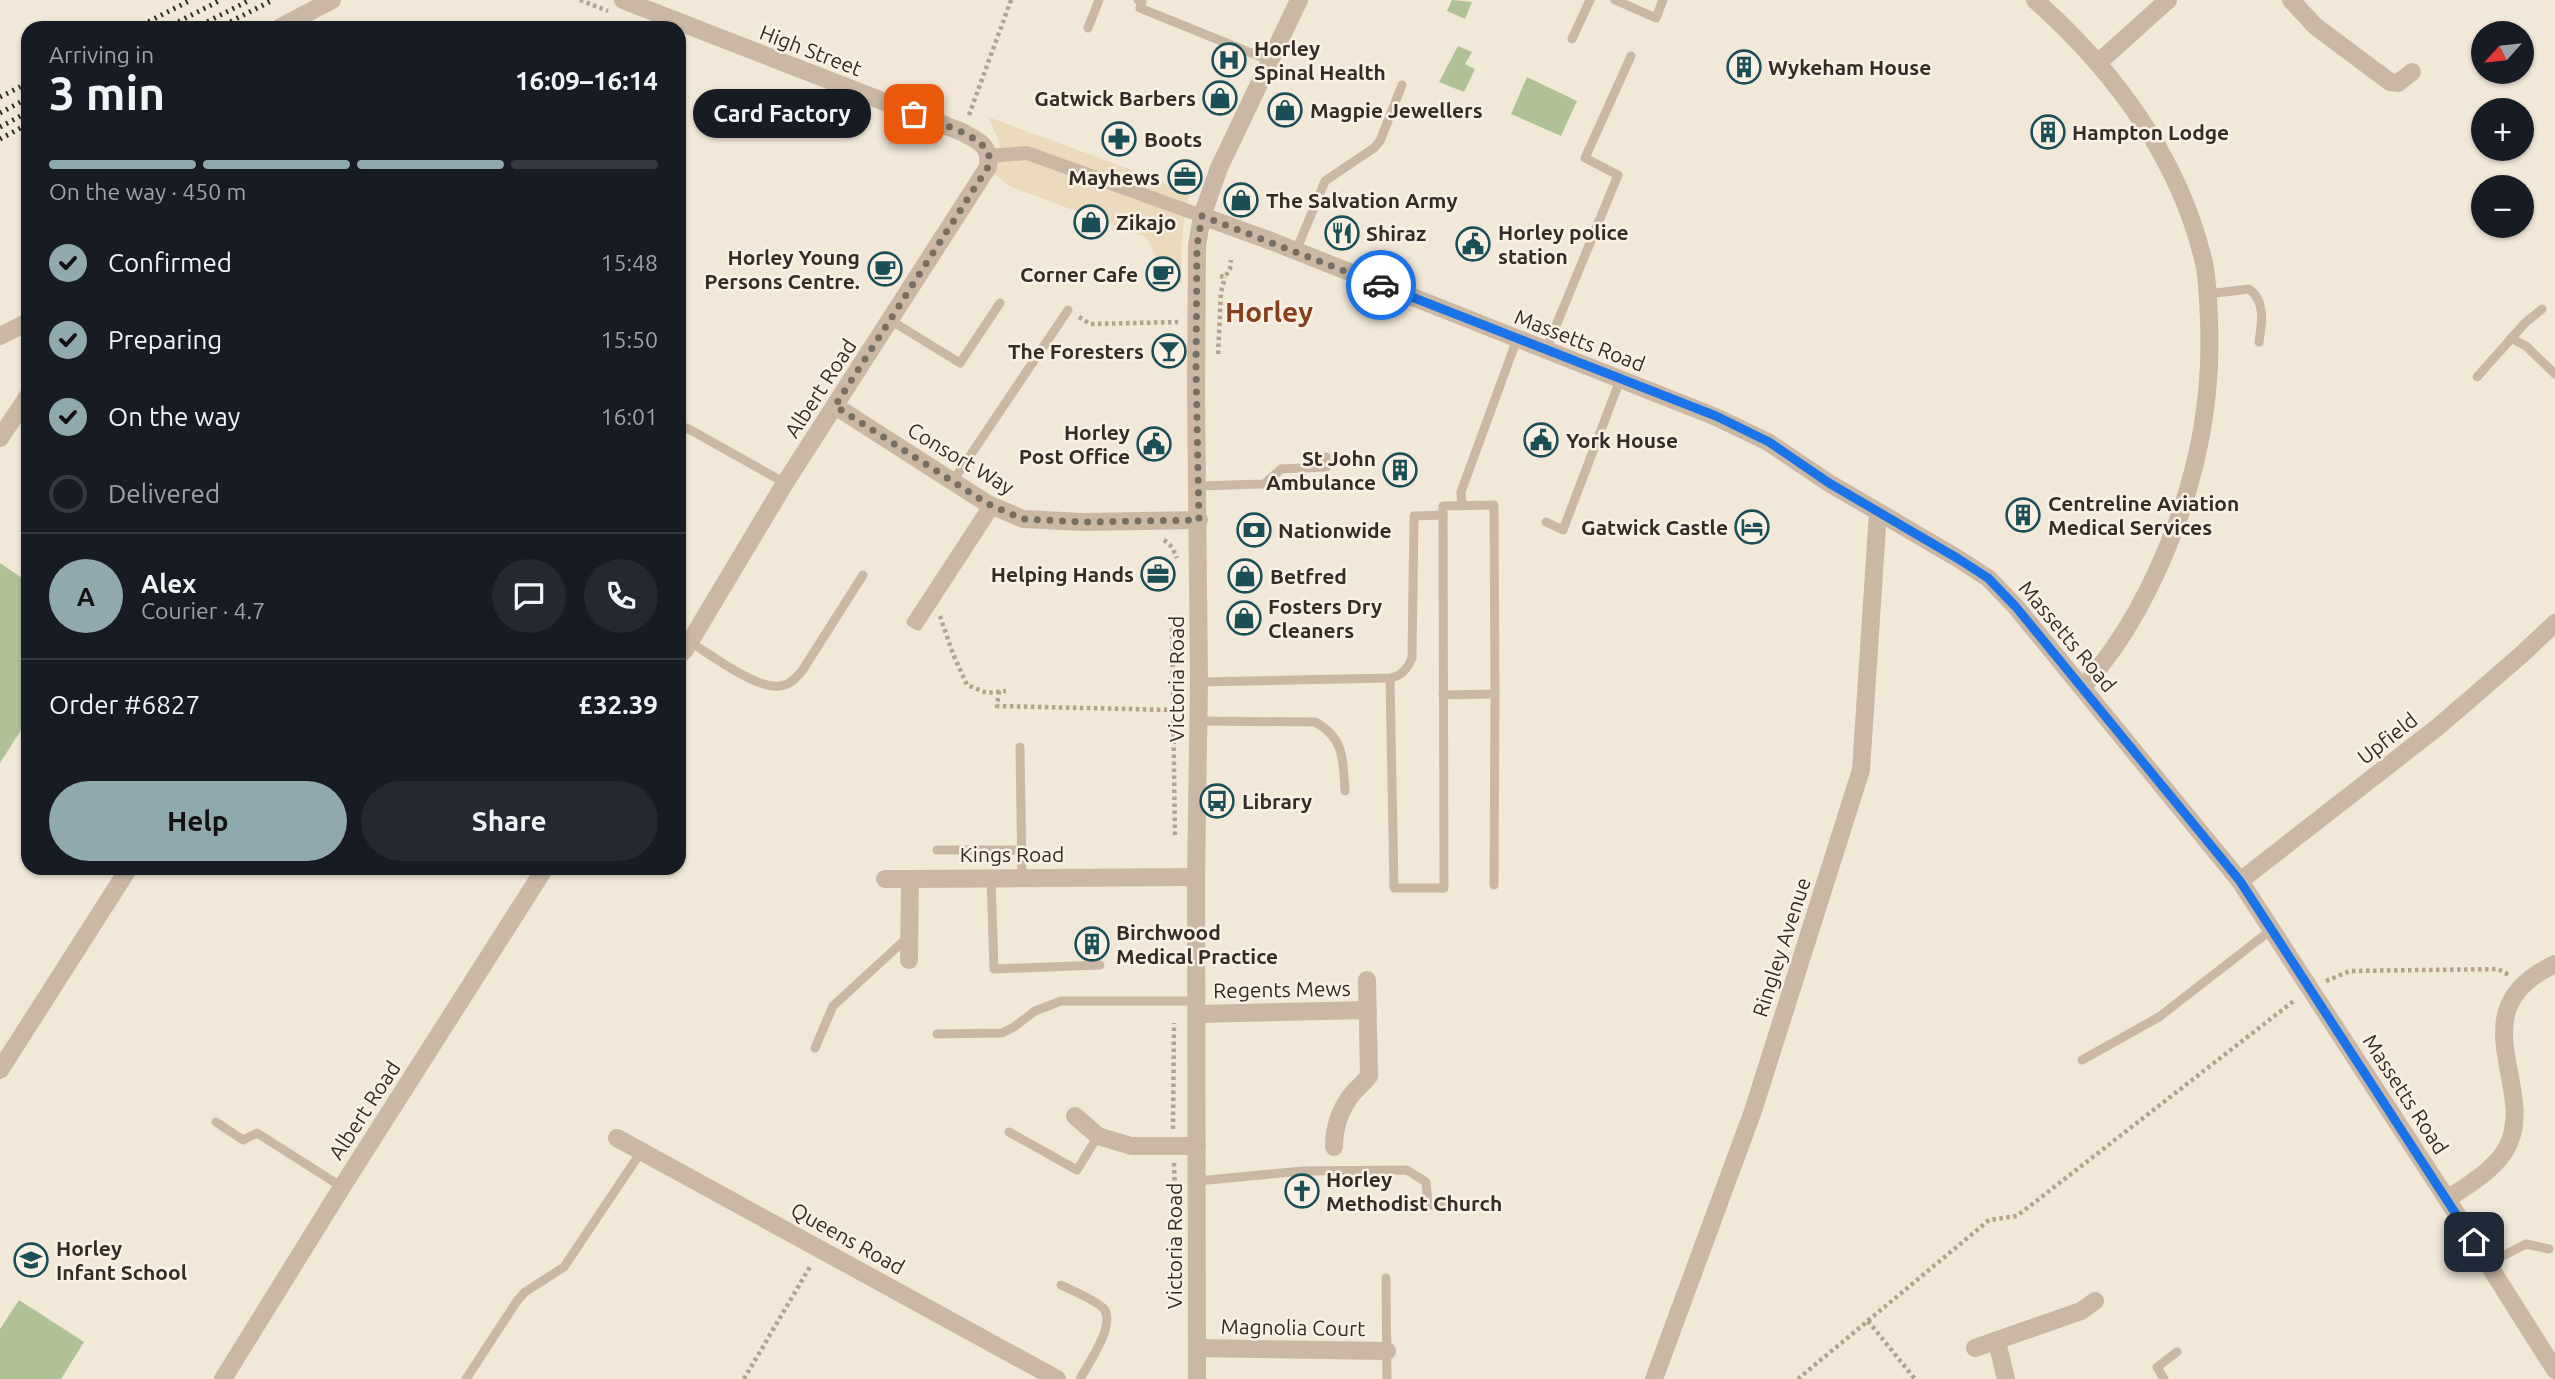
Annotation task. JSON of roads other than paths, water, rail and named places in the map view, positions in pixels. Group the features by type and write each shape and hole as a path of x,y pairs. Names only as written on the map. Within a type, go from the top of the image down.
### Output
{"street":[{"path":"292,21 332,0"},
{"name":"High Street","path":"623,0 674,21"},
{"name":"Victoria Road","path":"1197,1379 1197,246 1202,216 1219,168 1298,0"},
{"path":"2035,0 2099,62 2141,120 2170,171 2194,232 2204,264 2208,294 2210,373 2206,419 2187,496 2146,598 2120,642 2083,687"},
{"path":"2099,62 2168,0"},
{"path":"2291,0 2315,26 2390,82 2398,83 2412,72"},
{"name":"High Street","path":"686,26 962,132 986,150"},
{"path":"986,150 1027,153 1202,216"},
{"name":"Albert Road","path":"686,646 785,483 988,167 986,150"},
{"name":"Massetts Road","path":"1202,216 1716,416 1769,442 1988,578 2083,687 2240,881 2555,1370"},
{"path":"0,336 21,326"},
{"path":"0,438 21,406"},
{"name":"Consort Way","path":"835,406 992,506 1023,519 1083,522 1199,520"},
{"name":"Ringley Avenue","path":"1654,1379 1753,1111 1861,770 1878,512"},
{"name":"Upfield","path":"2240,881 2438,726 2555,623"},
{"path":"0,1070 125,875"},
{"name":"Albert Road","path":"223,1379 541,875"},
{"name":"Kings Road","path":"885,879 991,876 1196,877"},
{"path":"909,878 909,960"},
{"path":"2447,1199 2488,1170 2506,1149 2515,1118 2503,1032 2510,1003 2526,983 2555,964"},
{"name":"Regents Mews","path":"1334,1147 1334,1128 1339,1117 1353,1092 1369,1076 1367,980"},
{"name":"Regents Mews","path":"1197,1007 1368,1010"},
{"path":"1075,1116 1098,1136 1131,1146 1197,1146"},
{"name":"Queens Road","path":"617,1139 1057,1379"},
{"path":"1975,1348 2081,1311 2095,1301"},
{"path":"1997,1342 2006,1379"},
{"name":"Magnolia Court","path":"1197,1348 1387,1351"}],"lane":[{"path":"1088,28 1099,0"},
{"path":"1138,0 1142,2 1140,8 1271,61"},
{"path":"1572,39 1590,0"},
{"path":"1615,0 1656,18 1663,0"},
{"path":"1546,350 1618,175 1585,158 1631,56"},
{"path":"1296,251 1325,181 1374,148 1380,141 1402,85"},
{"path":"2208,294 2249,289 2255,293 2261,312 2259,342"},
{"path":"890,320 960,363 1000,303"},
{"path":"2477,377 2511,338 2542,309"},
{"path":"953,481 1068,310"},
{"path":"2511,338 2526,346 2555,374"},
{"path":"1462,506 1461,492 1517,339"},
{"path":"1546,522 1563,530 1620,380"},
{"path":"686,429 785,483"},
{"path":"1198,486 1264,484 1281,469 1326,467 1326,457"},
{"path":"1390,678 1394,888 1444,888 1443,506 1494,505 1494,885"},
{"path":"992,506 918,626 911,622 992,506"},
{"path":"1199,682 1390,678 1407,670 1412,658 1414,516 1443,515"},
{"path":"686,650 762,684 781,686 793,681 863,575"},
{"path":"1443,695 1495,694"},
{"path":"1198,721 1315,722 1328,729 1342,753 1345,792"},
{"path":"1020,747 1022,876"},
{"path":"937,850 1020,850"},
{"path":"991,876 994,969 1100,965"},
{"path":"2082,1060 2159,1017 2271,930"},
{"path":"815,1048 833,1006 909,936"},
{"path":"937,1034 1002,1033 1035,1011 1061,1001 1197,1007"},
{"path":"216,1122 243,1140 257,1133 342,1187"},
{"path":"1009,1132 1077,1170 1098,1136"},
{"path":"466,1379 517,1301 525,1292 565,1267 641,1152"},
{"path":"1197,1181 1302,1171 1407,1170 1426,1182 1427,1205 1474,1205"},
{"path":"2487,1264 2526,1244 2549,1250"},
{"path":"1386,1278 1387,1379"},
{"path":"1061,1285 1103,1307 1108,1317 1103,1337 1080,1379"},
{"path":"2164,1379 2157,1367 2177,1352"}],"railway":[{"path":"150,21 191,0"},
{"path":"180,21 221,0"},
{"path":"209,21 250,0"},
{"path":"232,21 273,0"},
{"path":"0,97 21,86"},
{"path":"0,113 21,102"},
{"path":"0,127 21,116"},
{"path":"0,139 21,128"}],"place":[{"name":"Horley Spinal Health","path":"1229,60"},
{"name":"Wykeham House","path":"1744,67"},
{"name":"Gatwick Barbers","path":"1220,98"},
{"name":"Magpie Jewellers","path":"1285,110"},
{"name":"Card Factory","path":"914,114"},
{"name":"Hampton Lodge","path":"2048,132"},
{"name":"Boots","path":"1119,139"},
{"name":"Mayhews","path":"1185,177"},
{"name":"The Salvation Army","path":"1241,200"},
{"name":"Zikajo","path":"1091,222"},
{"name":"Shiraz","path":"1342,233"},
{"name":"Horley police station","path":"1473,244"},
{"name":"Horley Young Persons Centre.","path":"885,269"},
{"name":"Corner Cafe","path":"1163,274"},
{"name":"The Foresters","path":"1169,351"},
{"name":"York House","path":"1541,440"},
{"name":"Horley Post Office","path":"1154,444"},
{"name":"St John Ambulance","path":"1400,470"},
{"name":"Centreline Aviation Medical Services","path":"2023,515"},
{"name":"Gatwick Castle","path":"1752,527"},
{"name":"Nationwide","path":"1254,530"},
{"name":"Helping Hands","path":"1158,574"},
{"name":"Betfred","path":"1245,576"},
{"name":"Fosters Dry Cleaners","path":"1244,618"},
{"name":"Library","path":"1217,801"},
{"name":"Birchwood Medical Practice","path":"1092,944"},
{"name":"Horley Methodist Church","path":"1302,1191"},
{"name":"Horley Infant School","path":"31,1260"}],"district":[{"name":"Horley","path":"1269,311"}]}
